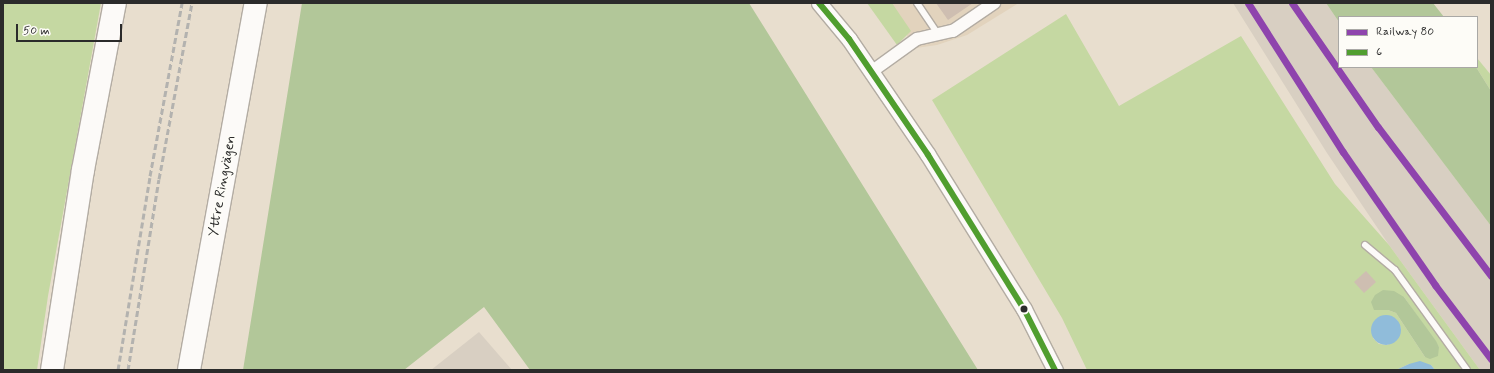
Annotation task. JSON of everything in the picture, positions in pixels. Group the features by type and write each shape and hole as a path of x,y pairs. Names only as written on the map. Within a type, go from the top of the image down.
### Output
{"highway":[{"name":"Yttre Ringvägen","path":"189,370 220,193 256,3"},
{"path":"52,370 83,170 114,8"}],"street":[{"path":"819,3 849,39 928,155 1024,309 1055,370"},
{"path":"832,3 849,39"},
{"path":"871,72 917,39 953,31 994,3"}],"lane":[{"path":"917,3 938,34"},
{"path":"1365,245 1395,270 1467,370"}],"shaded area":[{"path":"883,3 1019,3 967,35 937,45 916,48"},
{"path":"1233,3 1326,3 1338,21 1338,68 1372,68 1491,226 1491,370 1480,370 1389,245 1327,153"},
{"path":"479,332 512,370 431,370"}],"green space":[{"path":"3,3 101,3 48,296 37,370 3,370"},
{"path":"302,3 749,3 978,370 530,370 484,307 404,370 243,370"},
{"path":"867,3 892,3 911,31 897,45"},
{"path":"1326,3 1433,3 1443,16 1338,16 1338,21"},
{"path":"1066,14 1119,106 1241,36 1335,184 1389,245 1480,370 1435,370 1431,365 1409,364 1396,370 1087,370 1062,318 932,100","holes":["1404,297 1439,347 1425,357 1396,313 1388,310","1390,316 1397,320 1401,328 1388,345 1379,344 1373,338"]},
{"path":"1478,59 1491,75 1491,91 1477,68 1478,68"},
{"path":"1372,68 1477,68 1491,91 1491,226"},
{"path":"1383,290 1394,291 1404,297 1436,341 1439,347 1438,356 1430,359 1425,357 1396,313 1388,310 1374,310 1371,302 1375,295"}],"water":[{"path":"1386,315 1392,316 1400,324 1400,336 1392,344 1386,345 1380,344 1372,336 1371,330 1372,324 1380,316"},
{"path":"1420,361 1431,365 1435,370 1396,370 1409,364"}],"building":[{"path":"936,3 973,3 948,20"},
{"path":"1366,271 1376,282 1364,293 1354,282"}],"railway":[{"path":"118,370 150,176 182,3"},
{"path":"128,370 159,179 192,3"}],"rail line":[{"name":"80","path":"1248,3 1343,152 1435,285 1491,359"},
{"name":"80","path":"1292,3 1378,127 1491,276"}],"transit line":[{"name":"6","path":"819,3 849,39 928,155 1024,309 1055,370"}]}
